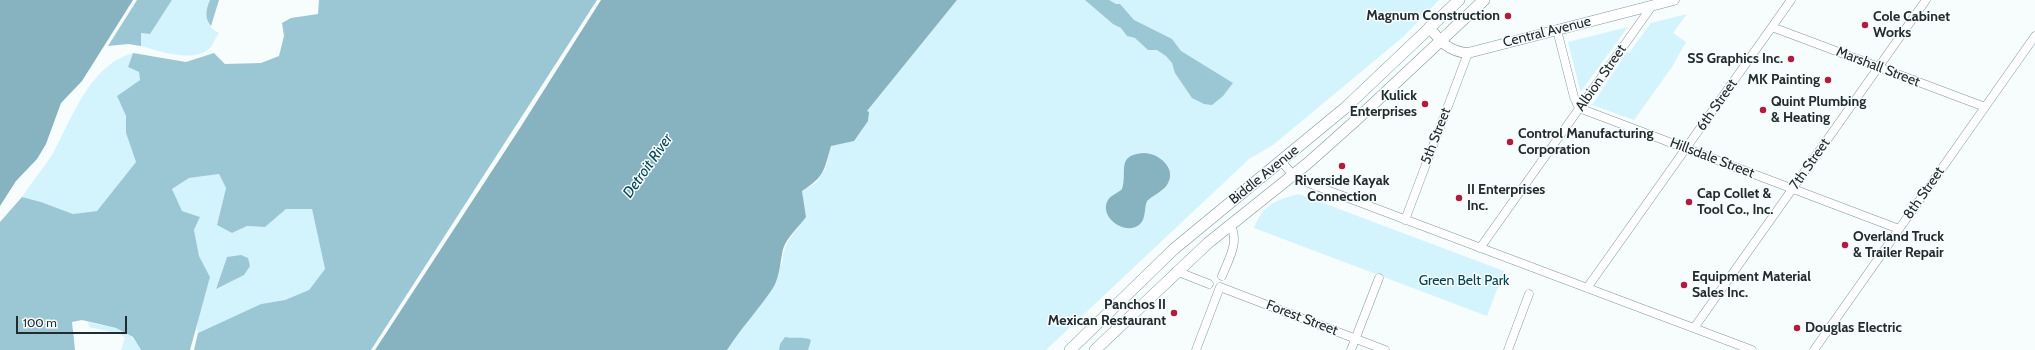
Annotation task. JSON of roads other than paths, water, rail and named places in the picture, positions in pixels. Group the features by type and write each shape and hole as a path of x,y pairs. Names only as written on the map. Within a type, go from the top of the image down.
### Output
{"main road":[{"name":"Biddle Avenue","path":"1070,350 1174,249 1345,108 1459,0"},
{"name":"Biddle Avenue","path":"1095,350 1176,272 1230,224 1354,122 1484,0"}],"street":[{"name":"Central Avenue","path":"1429,27 1440,41 1448,48 1458,53 1468,53 1674,0"},
{"name":"6th Street","path":"1587,288 1791,0"},
{"name":"7th Street","path":"1694,328 1926,0"},
{"name":"Albion Street","path":"1480,248 1652,6"},
{"name":"Marshall Street","path":"1772,27 1985,107"},
{"path":"1557,30 1574,97 1579,108"},
{"name":"8th Street","path":"1814,350 2035,36"},
{"name":"5th Street","path":"1405,220 1468,53"},
{"name":"Hillsdale Street","path":"1579,108 1899,229"},
{"path":"1281,161 1292,174 1303,181 1752,350"},
{"path":"1222,276 1235,242 1236,234 1230,224"},
{"path":"1176,272 1209,284"},
{"path":"1351,350 1379,278"},
{"name":"Forest Street","path":"1196,350 1220,287 1384,350"},
{"path":"1508,350 1529,294"}],"water":[{"path":"0,0 133,0 82,81 61,103 46,144 37,159 16,181 0,206"},
{"name":"Detroit River","path":"601,0 957,0 867,111 869,112 868,121 854,141 831,146 825,168 822,173 815,182 802,191 806,217 790,236 783,249 778,274 773,288 727,350 375,350 520,128"},
{"path":"1144,153 1155,156 1165,163 1170,173 1170,179 1167,185 1160,192 1147,201 1144,216 1140,224 1128,228 1121,227 1110,218 1107,213 1106,206 1109,198 1122,189 1124,165 1126,161 1129,157 1135,154"}],"place":[{"name":"Magnum Construction","path":"1508,16"},
{"name":"Cole Cabinet Works","path":"1865,25"},
{"name":"SS Graphics Inc.","path":"1791,59"},
{"name":"MK Painting","path":"1828,80"},
{"name":"Kulick Enterprises","path":"1425,104"},
{"name":"Quint Plumbing & Heating","path":"1763,110"},
{"name":"Control Manufacturing Corporation","path":"1510,142"},
{"name":"Riverside Kayak Connection","path":"1342,166"},
{"name":"II Enterprises Inc.","path":"1459,198"},
{"name":"Cap Collet & Tool Co., Inc.","path":"1689,202"},
{"name":"Overland Truck & Trailer Repair","path":"1845,245"},
{"name":"Equipment Material Sales Inc.","path":"1684,285"},
{"name":"Panchos II Mexican Restaurant","path":"1174,313"},
{"name":"Douglas Electric","path":"1797,328"}],"park label":[{"name":"Green Belt Park","path":"1464,281"}]}
